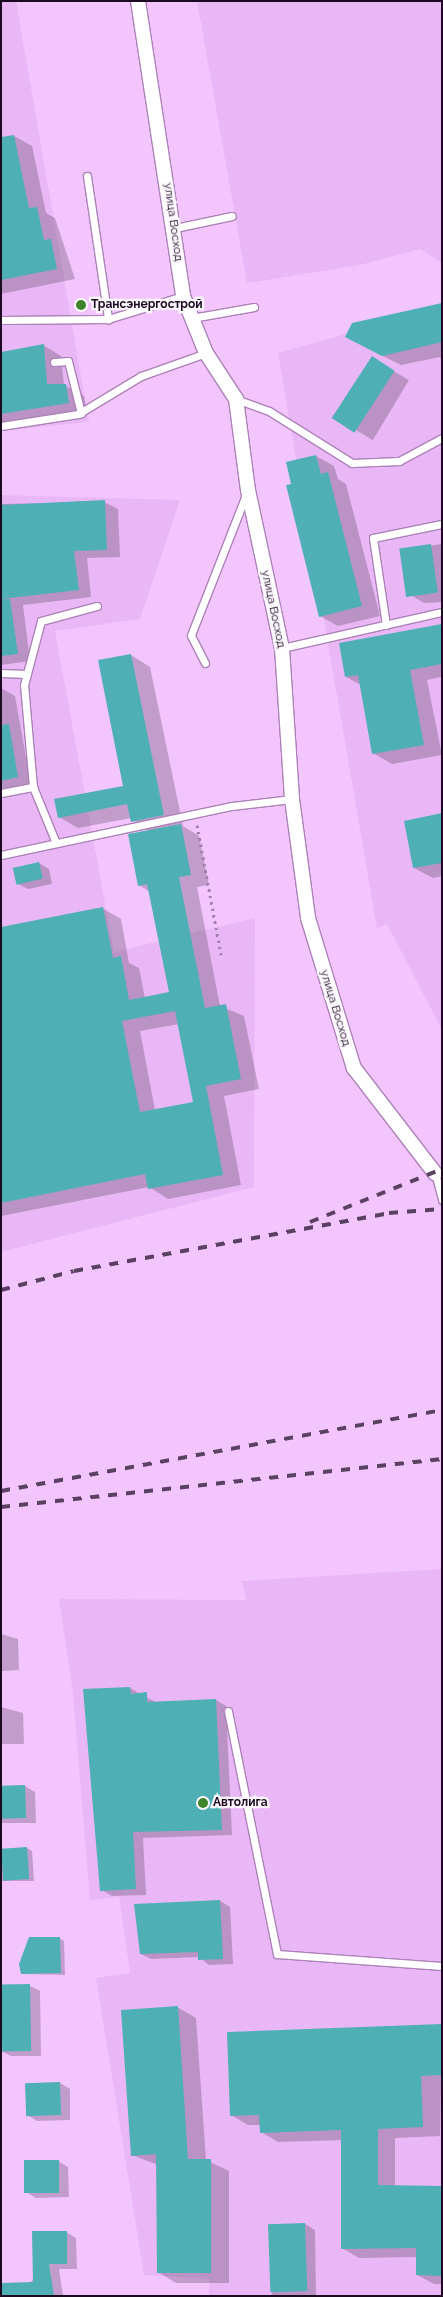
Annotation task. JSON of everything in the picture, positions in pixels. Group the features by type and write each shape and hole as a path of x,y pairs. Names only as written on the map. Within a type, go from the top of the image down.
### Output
{"street":[{"name":"улица Восход","path":"138,1 176,228 183,296 206,353 236,398 248,490 282,648 292,799 308,918 354,1068 435,1173"}],"lane":[{"path":"87,176 108,319"},
{"path":"176,228 232,216"},
{"path":"1,320 108,319 183,296"},
{"path":"192,318 254,307"},
{"path":"1,426 81,413 141,376 206,353"},
{"path":"54,362 68,361 81,413"},
{"path":"236,398 269,411 352,463 399,461 442,438"},
{"path":"205,663 191,635 248,490"},
{"path":"386,625 373,538 442,524"},
{"path":"56,843 33,787 24,685 42,621 98,606"},
{"path":"282,648 442,612"},
{"path":"1,672 27,674"},
{"path":"1,793 33,787"},
{"path":"1,855 195,815 292,799"},
{"name":"улица Восход","path":"435,1173 442,1200"},
{"path":"228,1711 276,1954 442,1966"}],"path":[{"path":"195,815 221,955"}],"shaded area":[{"path":"1,1 16,1 89,422 1,431"},
{"path":"197,1 442,1 442,263 420,249 360,265 247,283"},
{"path":"442,307 442,1030 387,924 377,928 278,353"},
{"path":"1,495 180,500 140,619 55,631 114,952 255,918 254,1187 1,1252"},
{"path":"442,1569 442,2296 209,2296 209,2279 144,2275 96,1978 130,1973 119,1897 90,1900 73,1693 59,1599 246,1600 242,1581"}],"building":[{"path":"14,135 29,208 37,207 44,240 51,239 57,269 1,280 1,137"},
{"path":"442,303 442,342 382,356 345,337 352,323"},
{"path":"44,344 47,384 66,384 69,403 1,414 1,352"},
{"path":"372,356 395,371 354,433 332,418"},
{"path":"316,455 321,474 328,472 362,606 319,617 286,485 291,484 286,462"},
{"path":"105,500 107,550 74,551 79,590 1,599 1,505"},
{"path":"431,544 438,593 406,597 399,548"},
{"path":"1,599 10,599 18,654 1,656"},
{"path":"442,624 442,664 410,670 424,745 372,754 358,675 345,677 339,643"},
{"path":"131,654 164,815 131,822 127,804 58,818 54,799 123,786 98,660"},
{"path":"9,724 18,777 1,781 1,725"},
{"path":"442,813 442,863 413,868 404,821"},
{"path":"181,824 191,875 179,877 205,1008 226,1004 241,1079 206,1086 223,1175 148,1189 145,1174 1,1203 1,927 103,907 113,958 121,956 129,1000 169,992 147,884 138,886 128,834","holes":["175,1011 193,1102 140,1112 122,1021"]},
{"path":"39,862 43,879 17,885 13,868"},
{"path":"130,1687 131,1694 147,1692 147,1702 216,1699 222,1830 133,1832 136,1889 100,1891 83,1689"},
{"path":"25,1785 26,1818 2,1819 1,1786"},
{"path":"27,1847 29,1879 3,1881 1,1849"},
{"path":"220,1900 223,1959 198,1960 198,1952 140,1954 134,1904"},
{"path":"29,1937 60,1937 61,1973 21,1974 19,1964"},
{"path":"30,1984 31,2051 2,2051 1,1985"},
{"path":"178,2006 188,2159 211,2159 211,2273 157,2273 156,2154 131,2156 121,2010"},
{"path":"442,2024 442,2075 421,2076 423,2127 378,2129 378,2185 442,2186 442,2276 416,2275 416,2248 341,2249 341,2130 260,2133 259,2115 230,2116 227,2032"},
{"path":"60,2082 61,2115 26,2116 25,2083"},
{"path":"24,2160 59,2160 59,2193 24,2193"},
{"path":"305,2223 307,2291 270,2292 268,2224"},
{"path":"32,2231 67,2231 67,2264 49,2264 54,2296 2,2296 2,2283 33,2282"}],"railway":[{"path":"310,1222 442,1169"},
{"path":"1,1290 74,1271 389,1213 442,1209"},
{"path":"1,1491 442,1410"},
{"path":"1,1507 442,1459"}],"place":[{"name":"Трансэнергострой","path":"81,305"},
{"name":"Автолига","path":"203,1803"}]}
